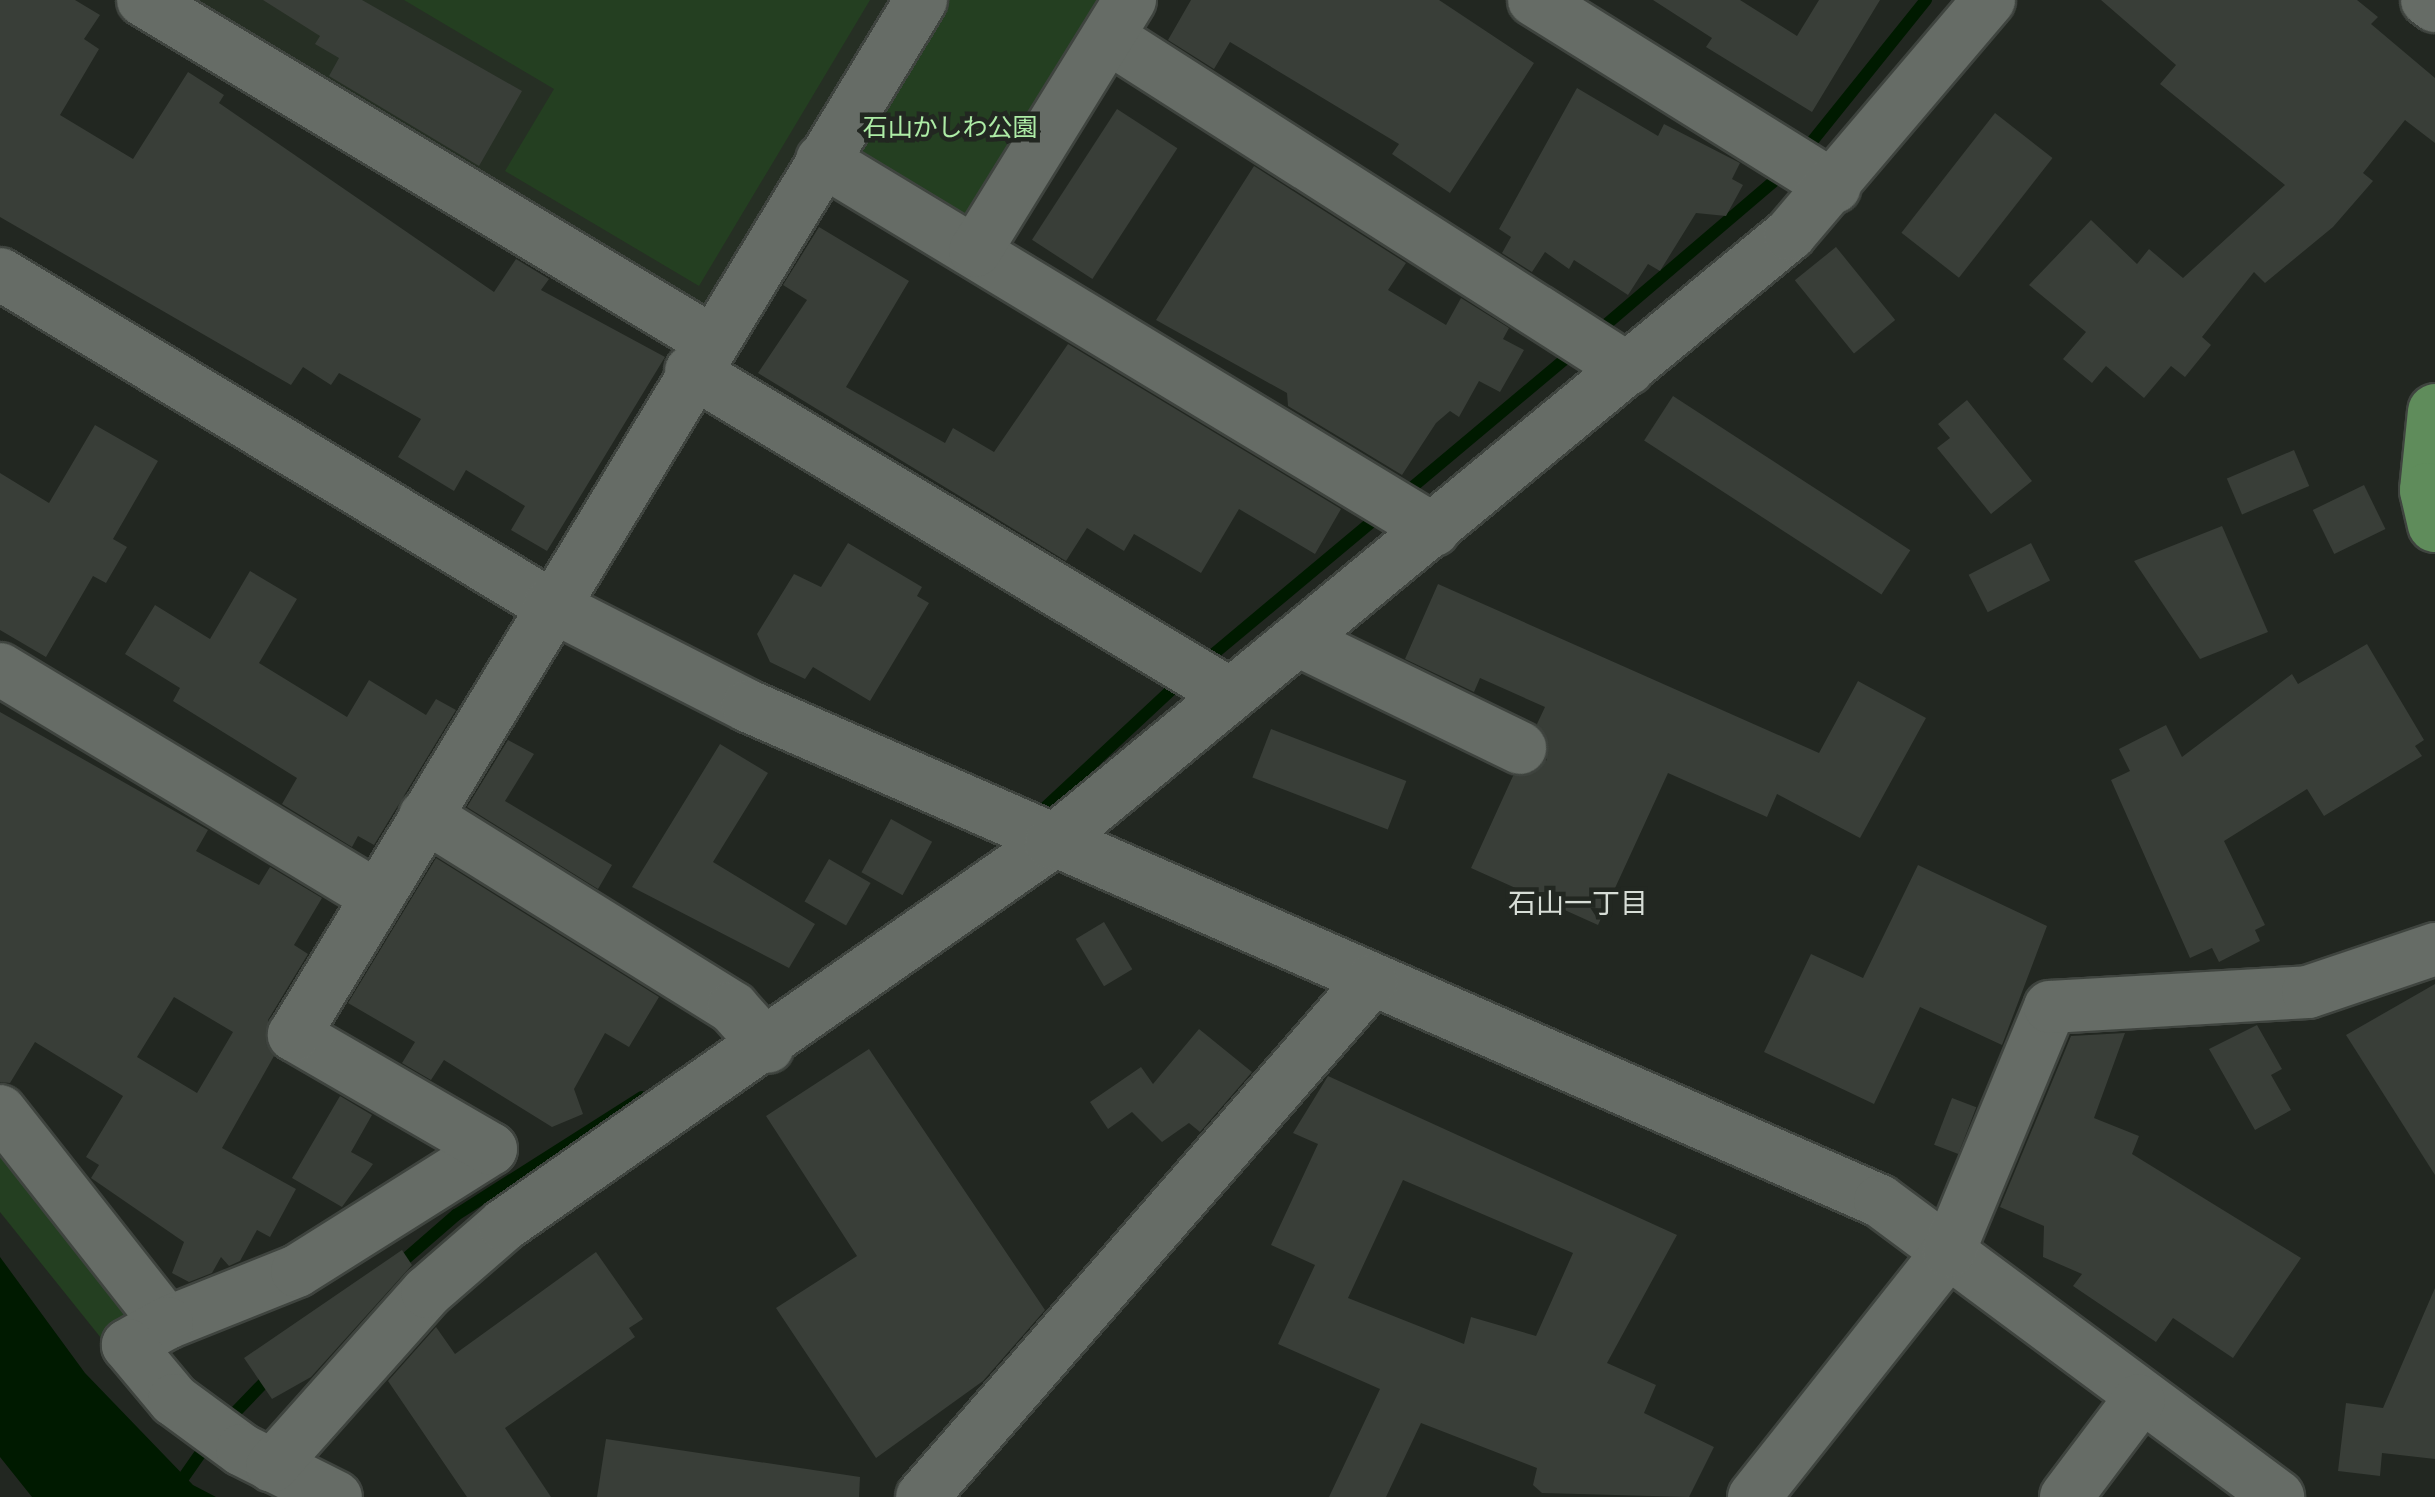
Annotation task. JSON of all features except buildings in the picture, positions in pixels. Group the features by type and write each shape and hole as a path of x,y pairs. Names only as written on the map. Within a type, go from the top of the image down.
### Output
{"main road":[{"path":"2435,411 2428,490 2435,524"}],"street":[{"path":"143,0 1228,692"},
{"path":"336,1497 272,1466 174,1400 128,1345 167,1323 297,1271 490,1149 294,1035 373,894 425,816 700,355 921,0"},
{"path":"1534,0 1836,187"},
{"path":"272,1466 427,1292 504,1226 768,1046 1051,843 1228,692 1298,640 1628,369 1836,187 1989,0"},
{"path":"2427,0 2435,6"},
{"path":"975,251 1119,18 1628,369"},
{"path":"822,160 1434,530"},
{"path":"0,274 550,605 1051,843 1880,1201 1949,1250 2139,1400 2278,1497"},
{"path":"1298,640 1520,748"},
{"path":"0,668 373,894"},
{"path":"425,816 733,1008 768,1046"},
{"path":"1754,1497 1949,1250 2050,1007 2308,992 2435,949"},
{"path":"922,1497 1371,980"},
{"path":"0,1111 167,1323"},
{"path":"2066,1497 2139,1400"}],"shaded area":[{"path":"197,0 896,0 702,310"},
{"path":"0,1257 85,1373 193,1485 216,1497 32,1497 0,1457"}],"green space":[{"path":"404,0 870,0 699,286 505,171 554,89"},
{"name":"石山かしわ公園","path":"941,0 1114,0 987,208 957,220 843,155"},
{"path":"0,1145 135,1312 101,1338 0,1212"}],"waterway":[{"path":"1802,154 1926,0"},
{"path":"1595,334 1785,172"},
{"path":"1403,495 1576,350"},
{"path":"1204,662 1381,514"},
{"path":"1035,817 1181,681"},
{"path":"395,1268 456,1215 642,1097"},
{"path":"226,1422 274,1372"},
{"path":"170,1497 209,1441"}],"district":[{"name":"石山一丁目","path":"1578,902"}]}
